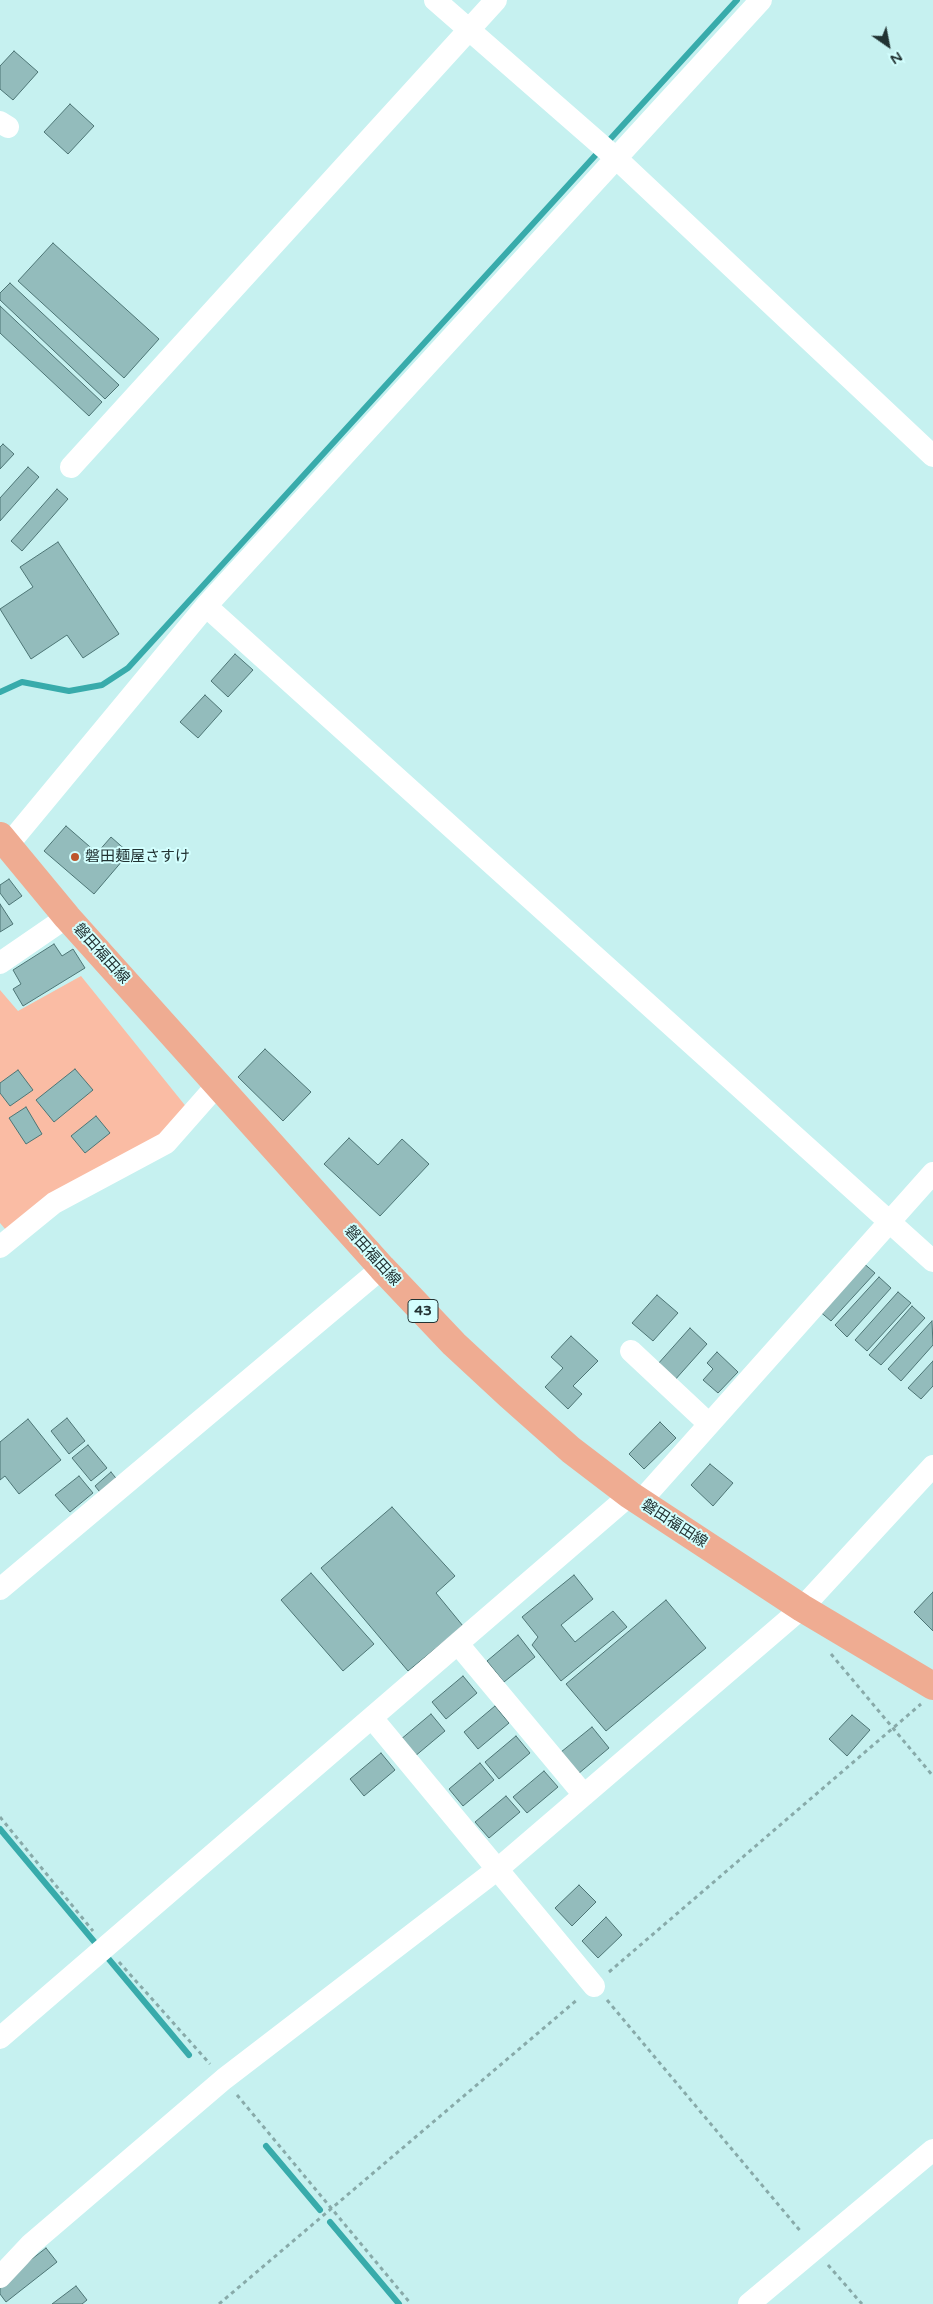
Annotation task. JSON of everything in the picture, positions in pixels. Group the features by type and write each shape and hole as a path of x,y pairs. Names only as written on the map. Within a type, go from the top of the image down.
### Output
{"main road":[{"name":"磐田福田線","path":"4,841 67,917 382,1268 454,1344 509,1395 571,1450 635,1499 802,1608 929,1684"}],"street":[{"path":"435,0 617,159 933,456"},
{"path":"71,467 496,0"},
{"path":"4,841 206,606 761,0"},
{"path":"206,606 933,1261"},
{"path":"0,963 67,917"},
{"path":"0,1247 54,1203 166,1143 218,1084"},
{"path":"0,2038 458,1644 635,1499 709,1424 933,1173"},
{"path":"0,1589 382,1268"},
{"path":"631,1351 709,1424"},
{"path":"0,2277 31,2244 217,2086 499,1868 802,1608 933,1466"},
{"path":"458,1644 584,1795"},
{"path":"372,1718 499,1868 594,1986"},
{"path":"750,2304 933,2150"}],"path":[{"path":"827,1649 933,1776"},
{"path":"219,2304 894,1729 929,1684"},
{"path":"0,1817 100,1951 217,2086 331,2210 411,2304"},
{"path":"594,1986 862,2304"}],"shaded area":[{"path":"81,976 192,1114 12,1237 0,1223 0,990 18,1011"}],"building":[{"path":"14,51 38,72 13,100 0,89 0,66"},
{"path":"70,104 94,126 68,154 44,132"},
{"path":"53,243 159,339 124,378 18,281"},
{"path":"10,283 119,385 105,399 0,300 0,293"},
{"path":"0,306 102,402 89,416 0,333"},
{"path":"3,444 14,454 0,469 0,447"},
{"path":"28,467 39,477 0,521 0,498"},
{"path":"57,489 68,499 22,551 11,541"},
{"path":"58,542 119,634 83,658 67,635 31,659 0,609 33,587 20,567"},
{"path":"235,654 253,670 228,697 211,681"},
{"path":"205,695 222,711 198,738 180,722"},
{"path":"66,826 97,853 111,837 129,853 94,894 44,851"},
{"path":"9,879 22,896 9,905 0,893 0,885"},
{"path":"0,904 13,924 0,932"},
{"path":"54,944 62,956 73,949 85,968 23,1006 13,989 21,984 13,970"},
{"path":"265,1049 311,1092 283,1121 238,1077"},
{"path":"75,1069 93,1090 54,1122 36,1100"},
{"path":"18,1070 33,1090 10,1106 0,1093 0,1083"},
{"path":"26,1107 42,1134 26,1144 9,1118"},
{"path":"96,1116 110,1133 85,1153 71,1136"},
{"path":"349,1138 378,1165 402,1139 429,1164 380,1216 324,1164"},
{"path":"862,1262 875,1273 831,1321 818,1310"},
{"path":"879,1277 891,1288 847,1337 835,1325"},
{"path":"898,1292 911,1303 867,1351 855,1340"},
{"path":"657,1295 678,1313 653,1341 632,1323"},
{"path":"912,1306 925,1318 881,1365 869,1355"},
{"path":"932,1321 933,1345 901,1381 888,1369"},
{"path":"690,1328 707,1344 674,1381 657,1365"},
{"path":"571,1336 598,1361 573,1386 582,1394 568,1409 545,1387 563,1368 551,1357"},
{"path":"717,1352 738,1372 718,1393 703,1380 713,1369 707,1363"},
{"path":"933,1361 933,1386 921,1399 908,1388"},
{"path":"67,1418 85,1441 69,1454 51,1431"},
{"path":"28,1419 61,1460 19,1494 5,1476 0,1480 0,1442"},
{"path":"660,1422 676,1438 644,1469 629,1454"},
{"path":"88,1445 107,1468 91,1481 72,1458"},
{"path":"710,1464 733,1483 713,1506 691,1485"},
{"path":"111,1472 119,1482 103,1496 95,1486"},
{"path":"79,1476 93,1493 70,1512 55,1495"},
{"path":"392,1507 455,1576 436,1593 463,1626 408,1671 321,1568"},
{"path":"311,1573 374,1644 343,1671 281,1600"},
{"path":"574,1575 593,1599 561,1625 575,1642 613,1611 627,1627 561,1681 532,1645 538,1637 522,1617"},
{"path":"933,1592 933,1631 914,1612"},
{"path":"666,1600 706,1648 606,1731 566,1684"},
{"path":"518,1635 535,1657 504,1682 487,1661"},
{"path":"463,1676 477,1693 446,1719 432,1702"},
{"path":"495,1706 509,1723 478,1749 464,1732"},
{"path":"431,1714 445,1731 414,1757 400,1740"},
{"path":"852,1715 870,1730 847,1756 829,1739"},
{"path":"592,1727 609,1748 578,1774 561,1752"},
{"path":"516,1736 530,1753 499,1779 485,1762"},
{"path":"381,1753 395,1770 364,1796 350,1779"},
{"path":"480,1763 494,1780 463,1806 449,1789"},
{"path":"544,1771 558,1787 527,1813 513,1797"},
{"path":"506,1796 520,1812 489,1838 475,1822"},
{"path":"579,1885 596,1902 572,1926 555,1908"},
{"path":"606,1917 622,1935 598,1958 582,1941"},
{"path":"46,2248 57,2262 6,2302 0,2294 0,2284"},
{"path":"76,2286 87,2300 82,2304 52,2304"}],"waterway":[{"path":"0,692 22,682 69,691 102,685 128,668 737,0"},
{"path":"0,1829 189,2055"},
{"path":"266,2146 320,2210"},
{"path":"330,2222 399,2304"}],"place":[{"name":"磐田麺屋さすけ","path":"75,857"}]}
